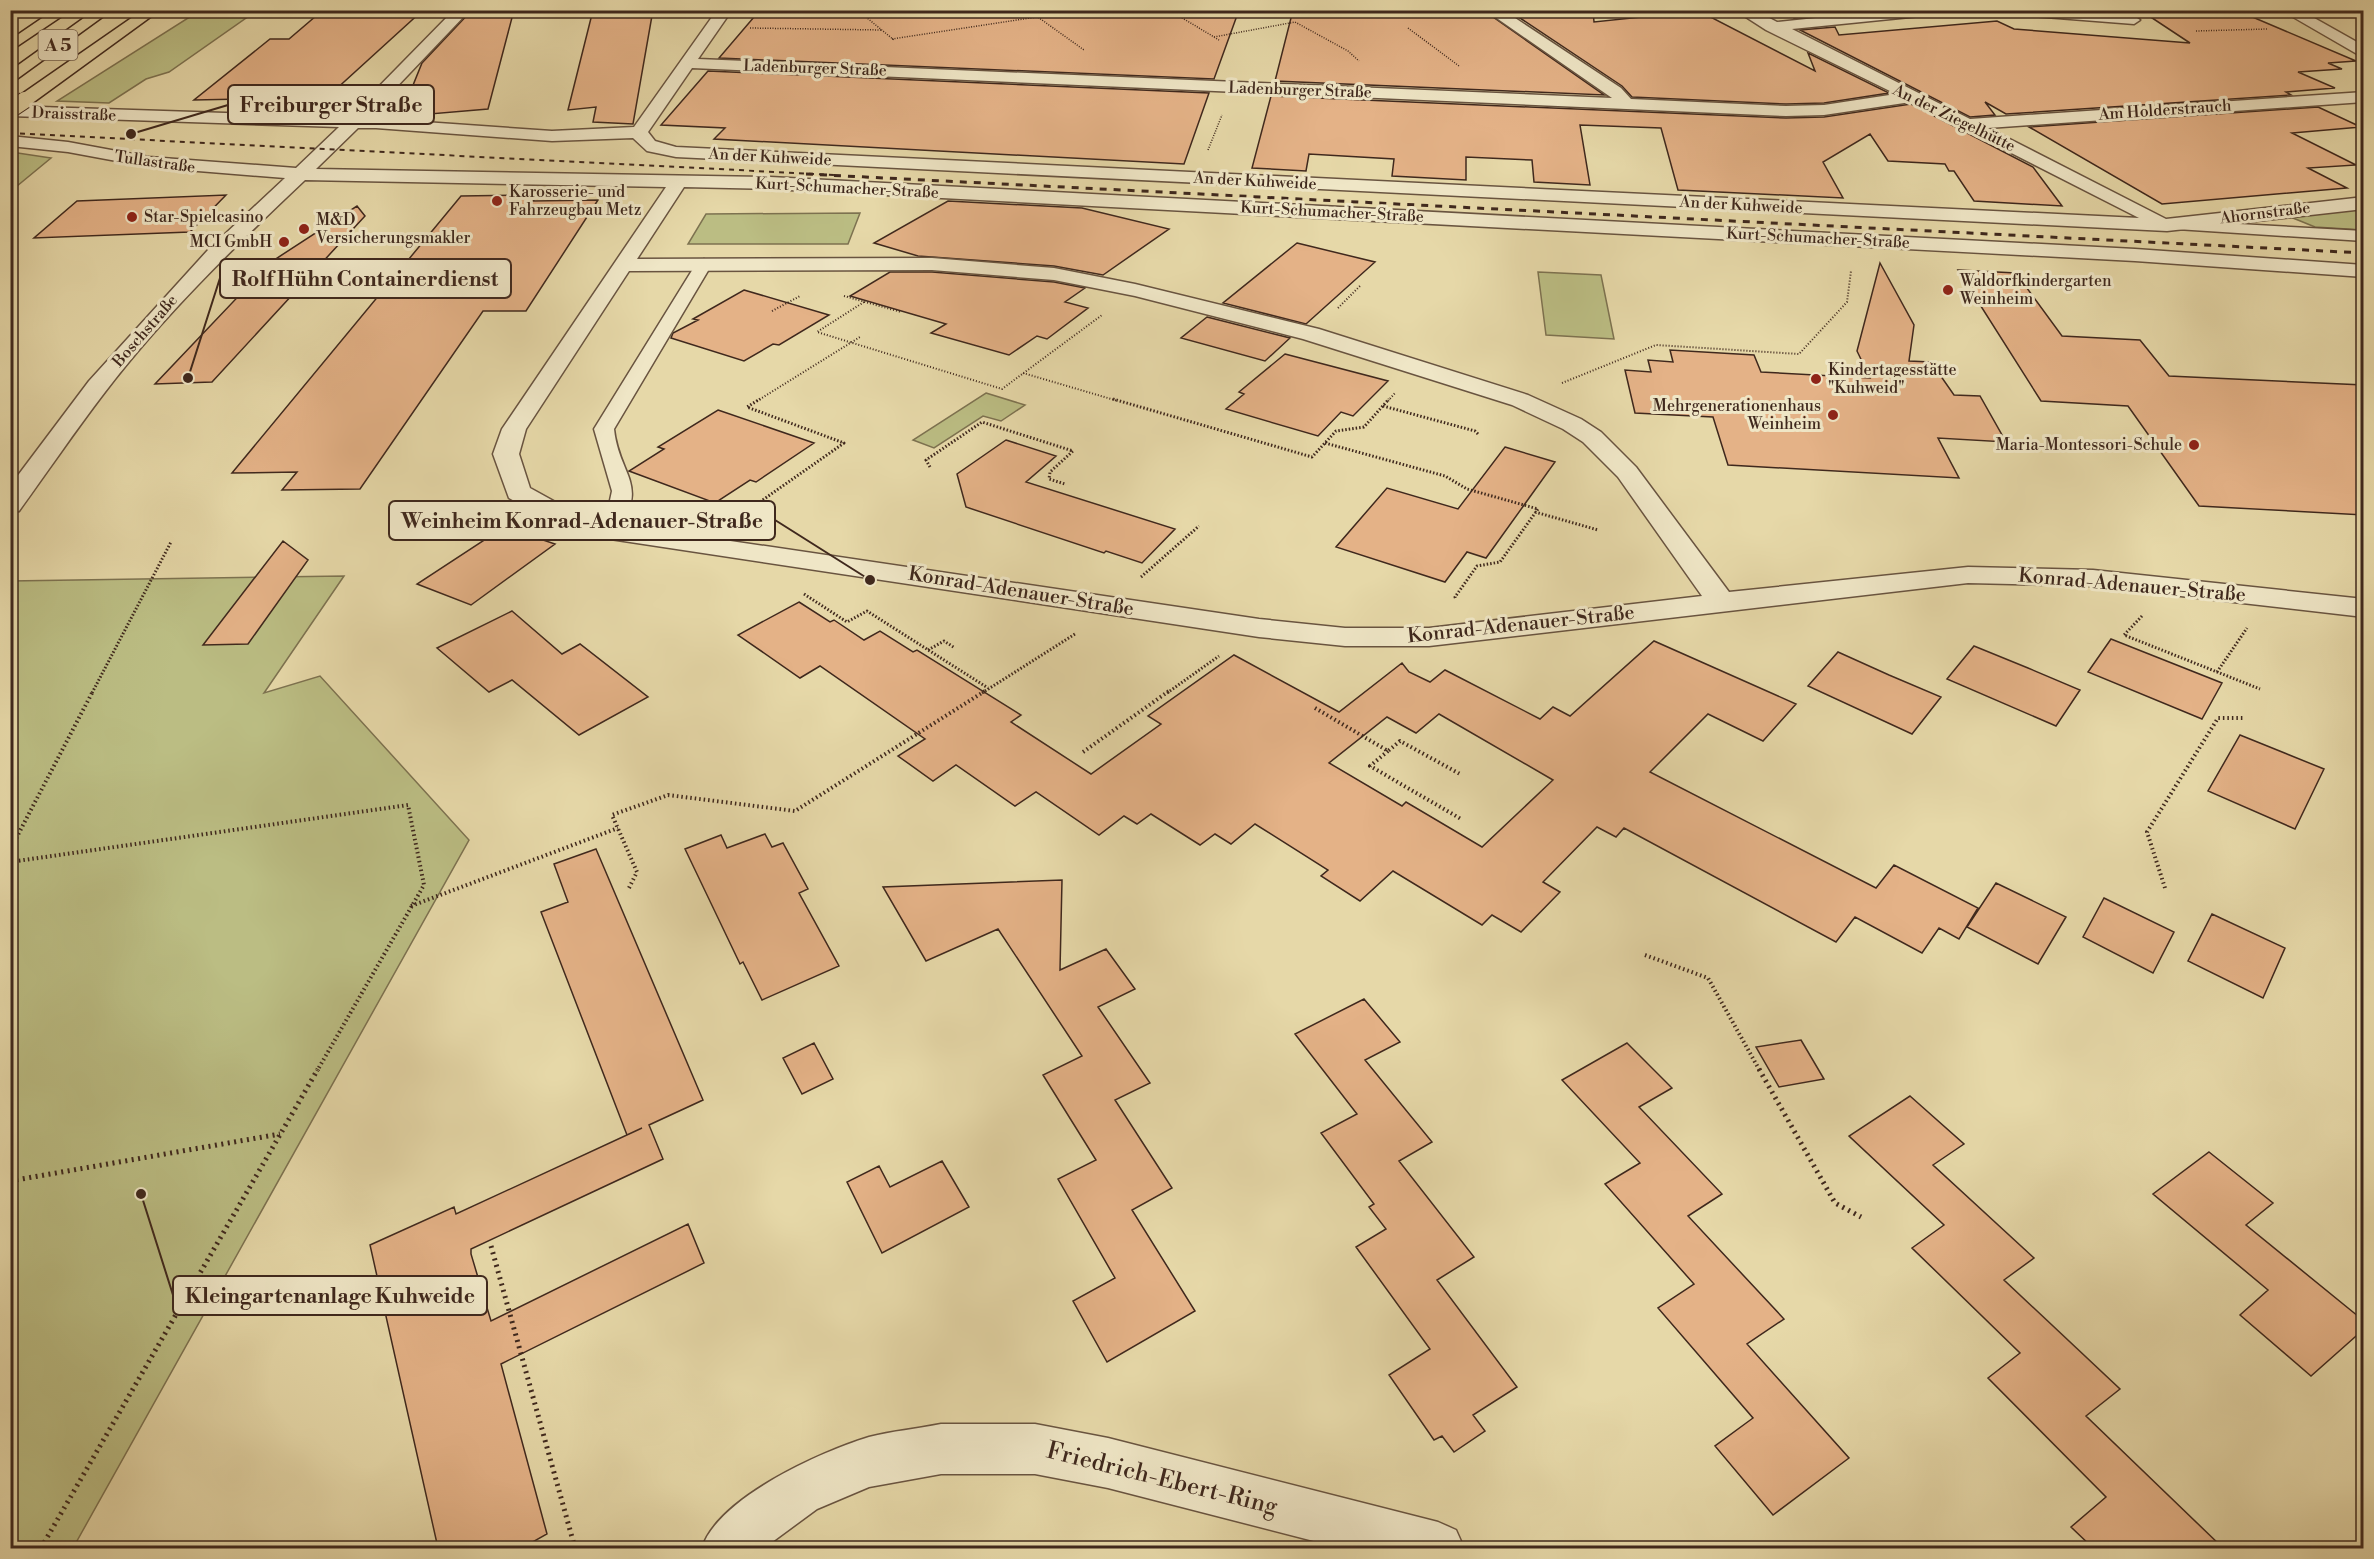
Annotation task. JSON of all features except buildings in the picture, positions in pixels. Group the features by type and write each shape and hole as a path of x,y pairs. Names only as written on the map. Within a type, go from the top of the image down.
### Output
{"highway":[{"name":"A 5","path":"10,47 64,10"},
{"name":"A 5","path":"10,79 105,10"},
{"path":"10,111 153,10"},
{"path":"110,42 168,10"}],"street":[{"name":"Boschstraße","path":"10,505 97,386 159,314 215,254 353,122 463,10"},
{"path":"353,122 541,136 639,132 726,10"},
{"path":"1492,10 1606,85 1626,104"},
{"name":"An der Ziegelhütte","path":"1742,10 1771,27 2167,225"},
{"path":"1771,27 1940,10"},
{"path":"2288,10 2364,53"},
{"name":"Ladenburger Straße","path":"687,63 1626,104 1815,110 1912,97"},
{"name":"Am Holderstrauch","path":"1966,124 2364,97"},
{"name":"Draisstraße","path":"10,111 353,122"},
{"name":"An der Kuhweide","path":"639,132 642,142 654,148 676,152 2167,225"},
{"name":"Tullastraße","path":"10,141 68,147 149,162 300,174"},
{"name":"Kurt-Schumacher-Straße","path":"300,174 770,183 2135,255 2331,269 2359,280"},
{"path":"518,492 506,454 514,429 678,182"},
{"name":"Ahornstraße","path":"2167,225 2364,203"},
{"path":"621,265 973,266 1054,274 1135,290 1311,334 1520,400 1572,424 1592,437 1627,471 1722,602"},
{"name":"Konrad-Adenauer-Straße","path":"518,492 568,520 607,531 1258,628 1345,637 1409,638 1468,633 1968,575 2093,578 2364,608"},
{"name":"Friedrich-Ebert-Ring","path":"728,1548 737,1537 799,1491 869,1462 941,1449 1035,1449 1097,1461 1438,1548"}],"lane":[{"path":"2005,10 2134,20"},
{"path":"2167,225 2364,236"},
{"path":"607,531 622,500 623,484 603,442 604,429 705,264"}],"path":[{"path":"860,12 877,10"},
{"path":"1028,10 1119,74 1120,81"},
{"path":"1169,10 1220,40"},
{"path":"860,12 923,66 921,72"},
{"path":"892,39 1037,17"},
{"path":"1214,36 1295,22 1348,51 1384,84 1384,93"},
{"path":"714,27 882,30"},
{"path":"2196,31 2316,27"},
{"path":"1408,28 1503,98"},
{"path":"1197,178 1234,87"},
{"path":"1520,400 1656,345 1799,354 1847,302 1854,240"},
{"path":"864,302 817,332 1002,389 1135,290"},
{"path":"834,294 901,312"},
{"path":"700,544 844,443 747,407 861,337"},
{"path":"1023,374 1312,457 1336,431 1364,427 1418,367"},
{"path":"1383,406 1475,431 1479,435"},
{"path":"930,467 926,460 981,422 1073,451 1050,472 1049,479 1065,484"},
{"path":"1325,443 1445,476 1467,489 1538,509 1500,562 1477,566 1455,597 1468,633"},
{"path":"405,539 518,492"},
{"path":"1535,512 1598,530"},
{"path":"1166,555 1199,526"},
{"path":"10,850 171,542"},
{"path":"2169,587 2124,635 2260,689"},
{"path":"801,592 847,622 867,611 988,688"},
{"path":"2217,672 2267,597"},
{"path":"629,888 637,872 612,815 668,795 795,811 1118,607"},
{"path":"1083,752 1258,628"},
{"path":"928,650 944,641 955,648"},
{"path":"1315,708 1388,751"},
{"path":"2165,888 2147,832 2218,718 2244,718"},
{"path":"1460,774 1400,741 1370,766 1461,819"},
{"path":"10,862 408,805 424,885 41,1548"},
{"path":"411,906 618,828"},
{"path":"1645,955 1708,978 1835,1203 1861,1217"},
{"path":"10,1180 280,1134"},
{"path":"491,1246 575,1548"}],"green space":[{"path":"199,11 256,11 169,72 146,79 109,103 57,101"},
{"path":"11,152 51,158 11,191"},
{"path":"2363,208 2363,230 2315,227 2293,218 2295,214"},
{"path":"860,213 848,244 688,244 706,214"},
{"path":"1538,272 1601,275 1614,339 1546,335"},
{"path":"986,393 1025,405 1001,421 983,416 934,448 913,440"},
{"path":"344,576 264,693 320,676 469,840 73,1548 11,1548 10,581"}],"railway":[{"path":"10,133 835,175"},
{"path":"806,174 2364,253"}],"place":[{"name":"Freiburger Straße","path":"131,134"},
{"name":"Karosserie- und Fahrzeugbau Metz","path":"497,201"},
{"name":"Star-Spielcasino","path":"132,217"},
{"name":"M&D Versicherungsmakler","path":"304,229"},
{"name":"MCI GmbH","path":"284,242"},
{"name":"Waldorfkindergarten Weinheim","path":"1948,290"},
{"name":"Rolf Hühn Containerdienst","path":"188,378"},
{"name":"Kindertagesstätte \"Kuhweid\"","path":"1816,379"},
{"name":"Mehrgenerationenhaus Weinheim","path":"1833,415"},
{"name":"Maria-Montessori-Schule","path":"2194,445"},
{"name":"Weinheim Konrad-Adenauer-Straße","path":"870,580"},
{"name":"Kleingartenanlage Kuhweide","path":"141,1194"}]}
